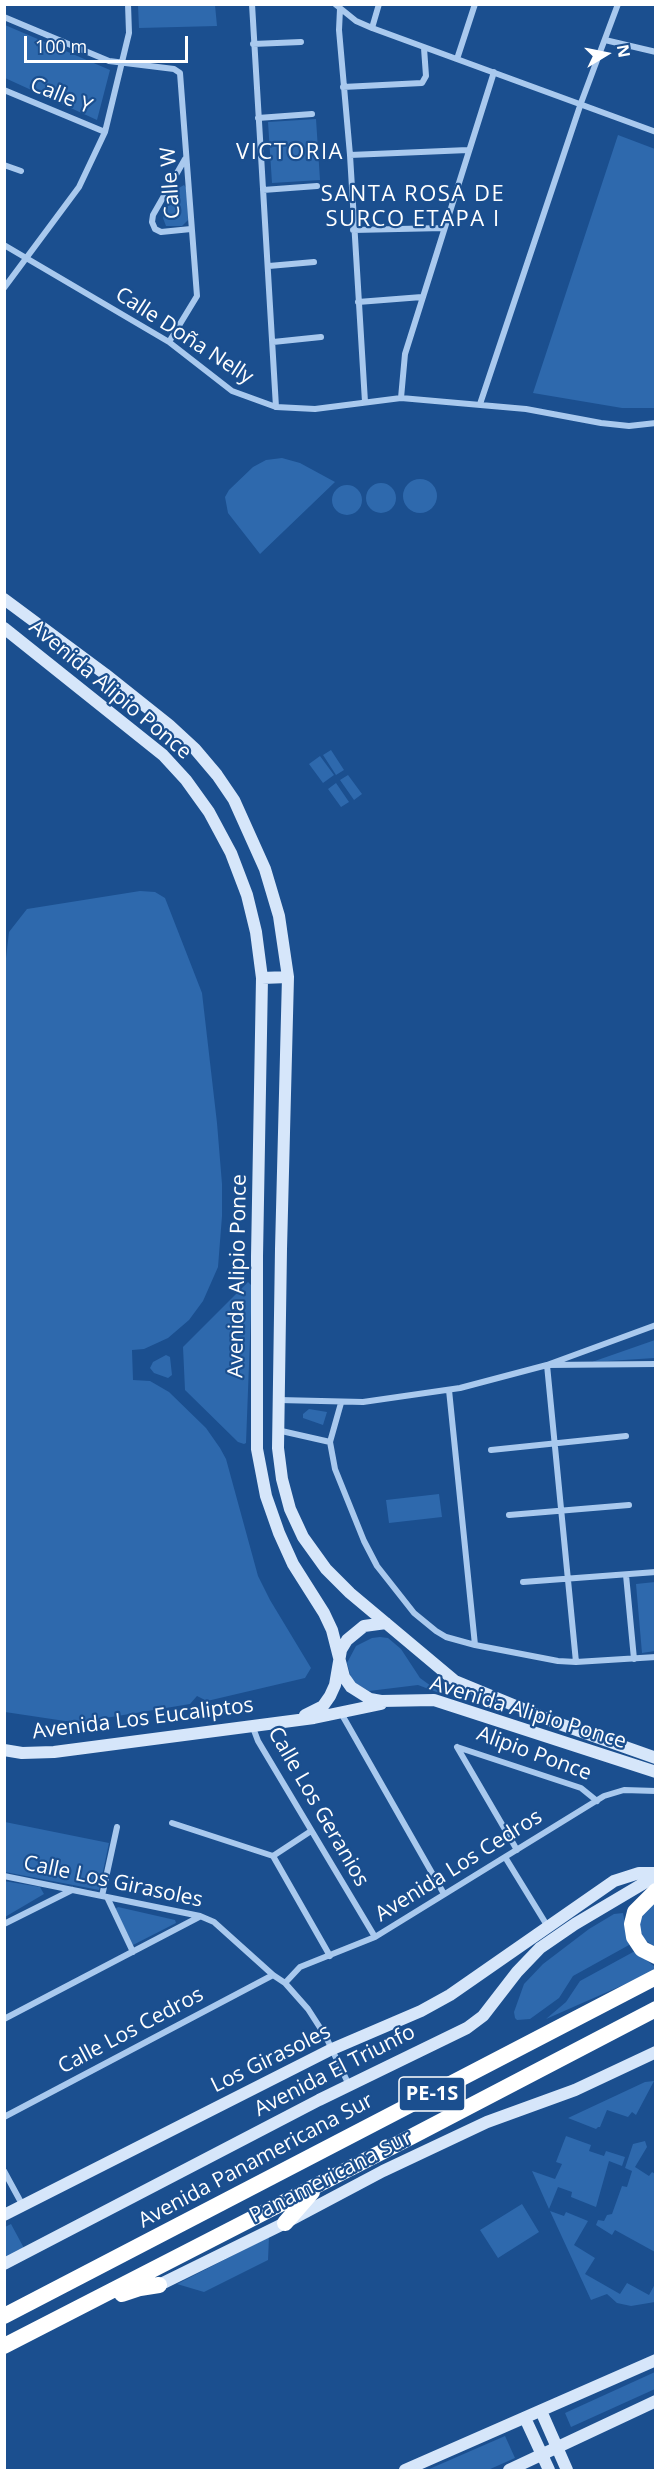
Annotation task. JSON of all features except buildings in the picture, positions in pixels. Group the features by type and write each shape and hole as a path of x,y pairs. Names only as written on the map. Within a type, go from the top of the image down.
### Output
{"highway":[{"path":"656,1890 634,1912 632,1924 634,1937 642,1949 656,1956"},
{"name":"Avenida Panamericana Sur","path":"4,2316 656,1977"},
{"name":"PE-1S","path":"4,2346 656,2009"},
{"path":"285,2223 317,2185"},
{"path":"65,2316 140,2288 159,2285"}],"main road":[{"name":"Avenida Alipio Ponce","path":"4,599 169,725 195,749 234,800 265,869 279,916 288,977 277,1430 282,1479 290,1509 303,1537 326,1569 350,1593 455,1680 557,1723 656,1756"},
{"name":"Avenida Alipio Ponce","path":"4,628 163,755 186,780 209,812 231,853 247,895 256,932 262,978 257,1256 257,1449 267,1497 279,1533 293,1564 332,1630 344,1677 361,1695 381,1701 434,1701 656,1773"},
{"path":"262,978 288,977"},
{"path":"338,1660 347,1640 355,1632 364,1626 386,1623"},
{"name":"Avenida Los Eucaliptos","path":"287,1720 315,1712 323,1706 335,1685 338,1660"},
{"name":"Avenida Los Eucaliptos","path":"4,1750 22,1753 54,1752 341,1713 394,1700"},
{"path":"548,1927 615,1881 639,1873 656,1874"},
{"name":"Avenida El Triunfo","path":"4,2264 349,2085 467,2028 483,2016 517,1972 540,1948 656,1874"},
{"name":"Los Girasoles","path":"4,2215 330,2050 421,2011 450,1995 548,1927"},
{"name":"Panamericana Sur","path":"159,2285 285,2223 383,2171 487,2122 574,2090 656,2052"},
{"path":"405,2470 656,2360"},
{"path":"509,2470 656,2401"},
{"path":"541,2411 567,2470"},
{"path":"525,2418 549,2470"}],"street":[{"path":"4,288 80,187 105,132 129,33 128,4"},
{"path":"252,4 276,407"},
{"path":"372,28 380,4"},
{"path":"457,59 475,4"},
{"path":"480,404 581,103 618,4"},
{"path":"338,7 356,21 372,28 656,132"},
{"path":"338,7 350,155 365,402"},
{"path":"4,17 108,61 123,64"},
{"path":"605,40 656,52"},
{"path":"253,44 301,42"},
{"path":"343,87 422,83 426,76 424,48"},
{"name":"Calle W","path":"123,64 174,69 180,73 197,296 169,342"},
{"path":"401,398 405,354 494,72"},
{"name":"Calle Y","path":"4,90 105,132"},
{"path":"258,118 312,114"},
{"path":"350,155 468,150"},
{"path":"186,158 153,215 153,222 155,229 161,232 191,230"},
{"path":"4,165 21,171"},
{"path":"263,190 317,186"},
{"path":"353,230 444,228"},
{"name":"Calle Doña Nelly","path":"4,245 169,342 232,391 276,407 315,409 401,398 526,409 629,426 656,423"},
{"path":"269,266 314,262"},
{"path":"358,302 422,297"},
{"path":"273,342 321,337"},
{"path":"279,1400 363,1402 449,1390 547,1365 656,1325"},
{"path":"547,1365 656,1364"},
{"path":"547,1365 576,1662"},
{"path":"449,1390 475,1645"},
{"path":"341,1403 330,1442 335,1469 364,1541 377,1566 414,1613 446,1637 475,1645 576,1662 656,1657"},
{"path":"277,1430 330,1442"},
{"path":"492,1450 626,1436"},
{"path":"509,1515 629,1505"},
{"path":"523,1582 656,1572"},
{"path":"627,1575 634,1659"},
{"path":"341,1713 444,1894"},
{"name":"Calle Los Geranios","path":"252,1725 258,1741 375,1937"},
{"name":"Alipio Ponce","path":"518,1850 457,1747 581,1788 591,1793 597,1801"},
{"name":"Avenida Los Cedros","path":"285,1983 300,1967 375,1937 597,1801 624,1790 656,1791"},
{"path":"172,1823 273,1856 330,1956"},
{"path":"117,1827 105,1897 133,1952"},
{"path":"273,1856 311,1831"},
{"path":"506,1857 548,1927"},
{"name":"Calle Los Girasoles","path":"4,1876 200,1916 214,1922 285,1983 308,2009 326,2037 330,2050 349,2085"},
{"path":"4,1924 73,1889"},
{"path":"4,2019 200,1916"},
{"name":"Calle Los Cedros","path":"4,2117 273,1975"},
{"path":"4,2171 23,2206"}],"shaded area":[{"path":"138,5 215,5 217,26 139,28"},
{"path":"5,25 110,70 97,120 5,78"},
{"path":"316,119 320,180 272,183 268,122"},
{"path":"618,135 655,149 655,408 622,408 533,393"},
{"path":"184,185 187,189 188,220 182,226 166,226 163,218 165,211 177,189"},
{"path":"282,458 300,463 335,482 260,554 228,513 225,497 229,490 253,467 266,460"},
{"path":"420,479 432,484 437,496 432,508 420,513 408,508 403,496 408,484"},
{"path":"381,483 391,488 396,498 391,508 381,513 371,508 366,498 371,488"},
{"path":"347,485 358,489 362,500 358,511 347,515 336,511 332,500 336,489"},
{"path":"331,750 344,770 336,775 323,755"},
{"path":"320,756 334,775 323,783 309,764"},
{"path":"348,775 362,794 354,800 340,780"},
{"path":"336,783 349,802 341,807 328,789"},
{"path":"140,891 155,892 165,898 202,993 217,1123 222,1216 218,1267 203,1301 189,1320 168,1338 144,1349 132,1350 133,1380 150,1381 169,1392 206,1428 220,1448 226,1459 258,1576 311,1668 305,1678 207,1701 197,1696 190,1704 87,1721 65,1721 5,1712 5,967 9,932 27,909"},
{"path":"248,1282 252,1286 246,1443 244,1444 238,1442 185,1390 183,1347"},
{"path":"655,1340 655,1358 592,1362"},
{"path":"166,1355 170,1357 172,1375 168,1378 154,1373 150,1368 153,1362"},
{"path":"309,1409 327,1412 323,1425 303,1418 303,1414"},
{"path":"439,1494 442,1517 389,1523 386,1500"},
{"path":"655,1582 655,1651 642,1653 636,1584"},
{"path":"372,1638 388,1638 401,1649 420,1678 442,1694 418,1685 369,1691 352,1681 347,1663 356,1646"},
{"path":"5,1822 109,1843 99,1890 5,1872"},
{"path":"4,1881 40,1887 44,1894 5,1917"},
{"path":"655,1901 655,1947 645,1940 640,1931 639,1922 644,1910"},
{"path":"118,1907 175,1920 176,1923 133,1945 115,1909"},
{"path":"623,1913 629,1945 573,1976 559,1998 530,2019 517,2020 515,2018 514,2012 524,1984 543,1964 589,1929 614,1914"},
{"path":"635,1951 655,1967 655,1971 546,2019 566,2002 580,1981"},
{"path":"654,2081 636,2115 632,2112 628,2117 607,2110 600,2127 596,2129 568,2118 645,2082"},
{"path":"566,2136 591,2145 589,2151 604,2156 606,2151 625,2157 622,2166 609,2161 596,2207 571,2197 572,2192 558,2187 549,2209 532,2171 555,2179 562,2164 556,2162"},
{"path":"645,2141 647,2147 635,2167 649,2176 652,2172 655,2174 655,2252 615,2230 612,2235 596,2225 598,2220 604,2221 607,2215 612,2214 622,2186 627,2187 632,2171 625,2168 633,2144"},
{"path":"522,2204 539,2232 498,2258 480,2230"},
{"path":"550,2211 564,2216 566,2212 588,2221 574,2245 595,2258 585,2274 620,2294 627,2283 649,2295 655,2284 655,2302 631,2306 617,2303 607,2294 591,2300"},
{"path":"11,2224 25,2250 5,2261 5,2227"},
{"path":"269,2237 268,2260 204,2292 177,2284"},
{"path":"655,2372 655,2389 571,2427 565,2413"},
{"path":"505,2436 515,2458 488,2470 427,2470"}],"district":[{"name":"VICTORIA","path":"290,153"},
{"name":"SANTA ROSA DE SURCO ETAPA I","path":"413,208"}]}
